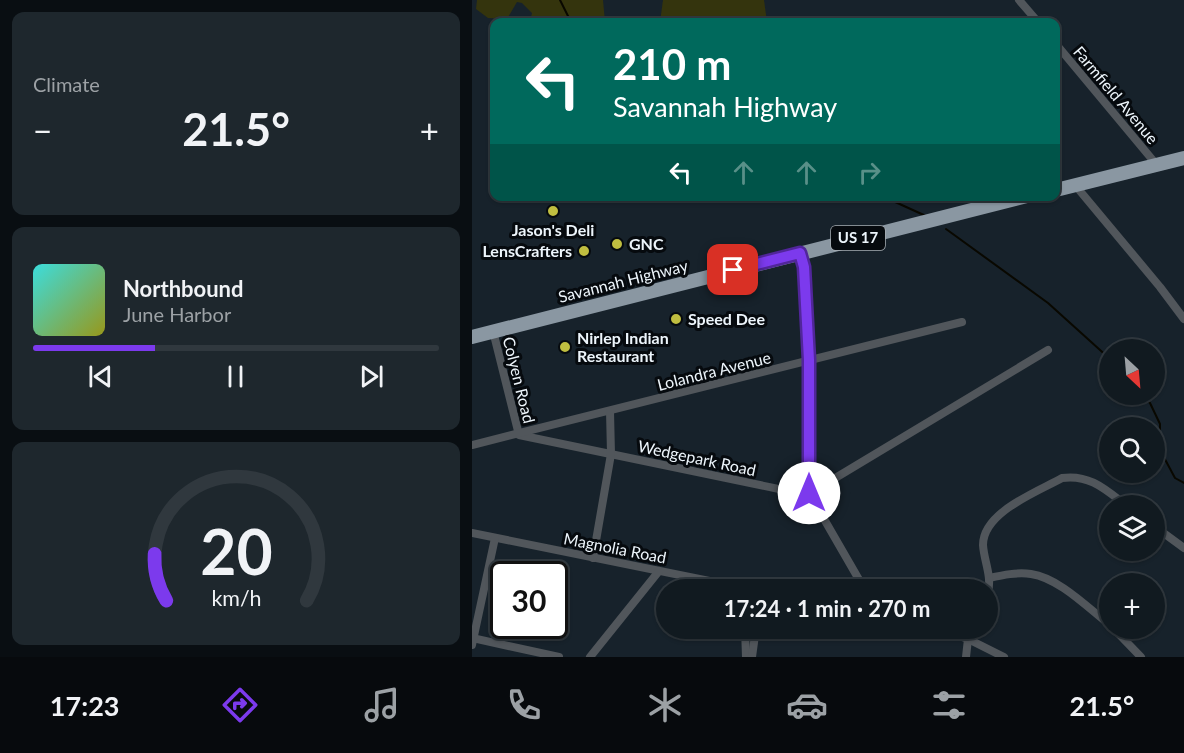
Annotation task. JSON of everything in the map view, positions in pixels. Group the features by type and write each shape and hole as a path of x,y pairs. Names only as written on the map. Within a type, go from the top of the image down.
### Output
{"highway":[{"path":"1060,189 1183,158"},
{"name":"Savannah Highway","path":"472,337 1007,201"}],"street":[{"path":"1019,0 1035,18"},
{"name":"Farmfield Avenue","path":"1060,49 1156,164"},
{"path":"1075,185 1160,287 1183,319"},
{"path":"800,253 804,267 809,360 809,493 859,579"},
{"name":"Lolandra Avenue","path":"472,445 962,322"},
{"name":"Colyen Road","path":"493,331 519,435"},
{"path":"809,493 1048,350"},
{"path":"593,558 611,454 610,411"},
{"name":"Wedgepark Road","path":"519,435 798,493 809,493"},
{"path":"1099,617 1069,594 1039,576 1020,573 989,578 983,541 990,523 998,515 1062,478 1080,477 1092,480 1113,495"},
{"name":"Magnolia Road","path":"472,533 699,579"},
{"path":"1165,534 1183,548"},
{"path":"495,538 472,641 559,657"},
{"path":"590,657 659,571"},
{"path":"745,639 746,657"},
{"path":"751,657 755,639"},
{"path":"966,657 968,639 1004,657"},
{"path":"1124,639 1141,657"}],"shaded area":[{"path":"477,0 603,0 605,18 531,18 532,13 522,3 517,2 508,18 488,18 476,9"},
{"path":"663,0 764,0 766,18 661,18"}],"waterway":[{"path":"560,0 569,18"},
{"path":"893,201 926,216"},
{"path":"946,229 1048,303 1099,349"},
{"path":"1151,405 1160,424 1160,450 1175,478 1184,483"}],"place":[{"name":"Jason's Deli","path":"553,211"},
{"name":"GNC","path":"617,244"},
{"name":"LensCrafters","path":"584,251"},
{"name":"Speed Dee","path":"676,319"},
{"name":"Nirlep Indian Restaurant","path":"565,347"}],"route":[{"path":"733,270 800,253 804,267 809,360 809,493"}]}
